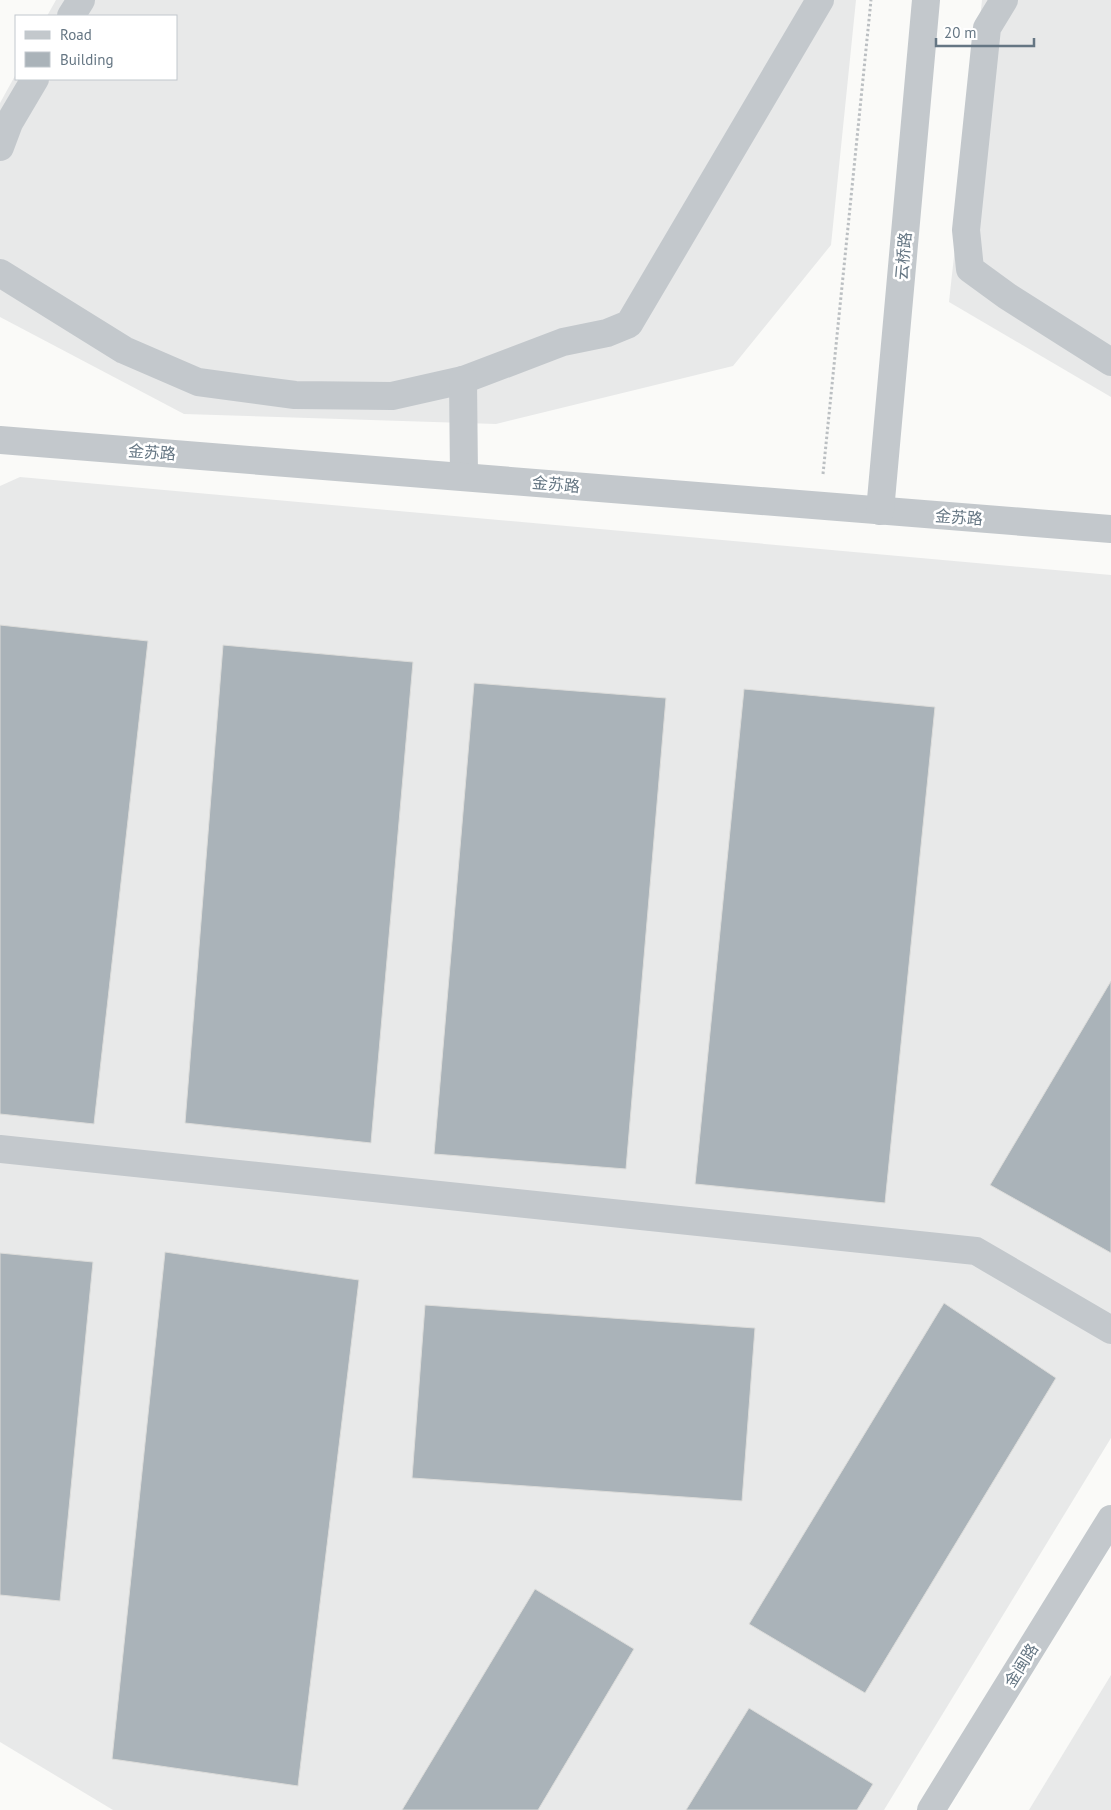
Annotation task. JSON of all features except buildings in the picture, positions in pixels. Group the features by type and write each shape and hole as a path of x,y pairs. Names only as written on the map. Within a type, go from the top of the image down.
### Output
{"street":[{"path":"72,15 81,0"},
{"path":"0,273 124,350 198,382 296,395 392,396 462,380 563,342 607,333 629,324 820,0"},
{"name":"云桥路","path":"880,511 926,0"},
{"path":"1004,0 987,28 966,230 970,269 1007,296 1111,362"},
{"path":"0,147 9,123 34,80"},
{"path":"462,380 464,476"},
{"name":"金苏路","path":"0,440 1111,529"},
{"path":"0,1148 976,1251 1111,1330"},
{"name":"金闽路","path":"932,1810 1111,1519"}],"path":[{"path":"820,506 871,0"}],"shaded area":[{"path":"56,0 856,0 831,245 733,366 496,424 184,414 0,317 0,103 15,76 15,80 178,80 178,15 48,15"},
{"path":"982,0 1111,0 1111,397 949,302"},
{"path":"20,477 1111,575 1111,1438 884,1810 113,1810 0,1742 0,486"},
{"path":"1111,1675 1111,1810 1029,1810"}]}
